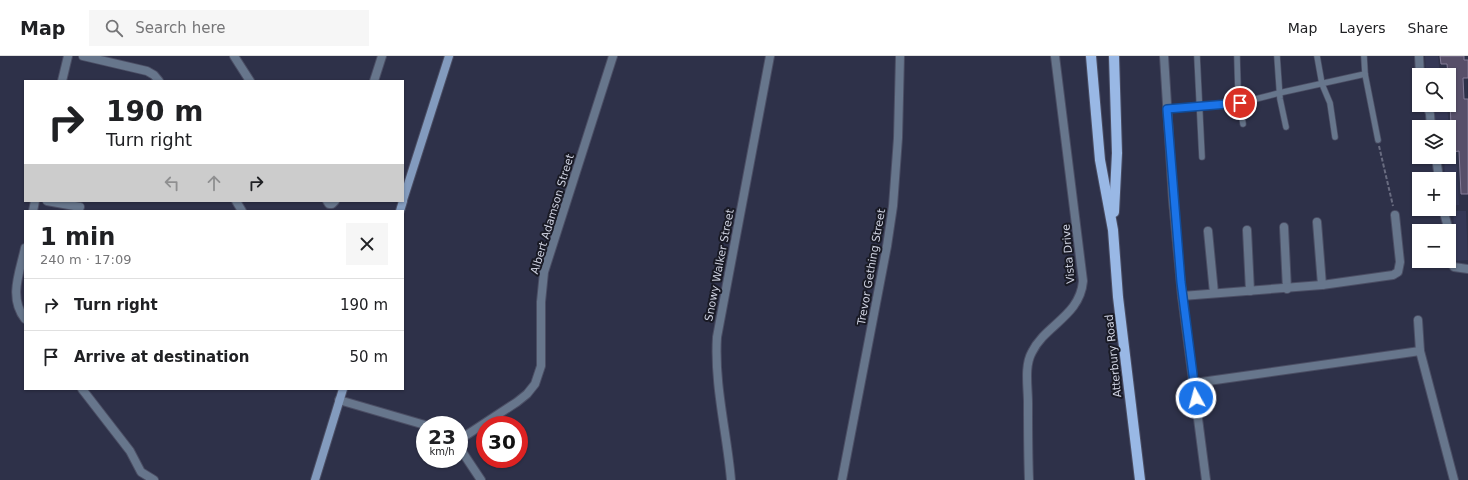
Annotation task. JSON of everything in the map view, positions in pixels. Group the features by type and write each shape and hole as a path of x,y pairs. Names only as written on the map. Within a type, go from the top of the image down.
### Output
{"main road":[{"name":"Atterbury Road","path":"1091,56 1100,160 1113,230 1118,297 1140,480"},
{"name":"Atterbury Road","path":"1113,230 1117,153 1114,56"}],"street":[{"path":"62,80 68,56"},
{"path":"83,56 147,71 154,75 158,80"},
{"path":"234,56 249,80"},
{"path":"374,80 382,56"},
{"path":"404,197 449,56"},
{"name":"Albert Adamson Street","path":"468,434 522,398 532,389 538,377 541,366 541,302 544,272 613,56"},
{"name":"Snowy Walker Street","path":"731,480 718,378 716,350 717,337 770,56"},
{"name":"Trevor Gething Street","path":"842,480 887,246 893,206 898,138 900,56"},
{"name":"Vista Drive","path":"1029,480 1029,358 1039,341 1069,311 1079,298 1083,281 1055,56"},
{"path":"1164,56 1175,226 1182,296 1206,480"},
{"path":"1419,56 1420,68"},
{"path":"53,202 80,207"},
{"path":"1182,296 1287,289 1396,274 1399,269 1400,262 1394,215"},
{"path":"1317,222 1322,285"},
{"path":"1284,226 1287,289"},
{"path":"1247,230 1250,291"},
{"path":"1208,231 1214,293"},
{"path":"24,253 15,295 17,306 24,317"},
{"path":"1456,267 1468,269"},
{"path":"1418,320 1420,351 1454,480"},
{"path":"1194,383 1420,351"},
{"path":"83,390 130,450 139,476 154,480"},
{"path":"315,480 343,390"},
{"path":"340,400 416,423"},
{"path":"468,460 481,480"}],"lane":[{"path":"1197,56 1202,157"},
{"path":"1237,56 1237,70 1243,124"},
{"path":"1277,56 1279,93 1286,127"},
{"path":"1317,56 1322,84 1330,103 1335,137"},
{"path":"1364,56 1365,74 1378,140"},
{"path":"1167,109 1240,103 1365,74"}],"path":[{"path":"1378,140 1394,215"}],"shaded area":[{"path":"1425,56 1438,56 1439,68 1426,68"},
{"path":"1434,112 1448,112 1448,120 1435,120"},
{"path":"1456,156 1459,205 1456,205 1456,172 1445,172 1444,164 1456,164"},
{"path":"1456,211 1466,211 1468,260 1456,261 1456,224 1454,224 1453,216 1456,216"}],"building":[{"path":"1440,56 1464,56 1464,60 1468,60 1468,78 1463,78 1464,99 1468,99 1468,194 1461,194 1459,151 1456,151 1456,120 1451,120 1450,112 1456,112 1456,68 1447,68 1447,64 1441,64"}],"route":[{"path":"1196,398 1182,296 1175,226 1167,109 1240,103"}]}
